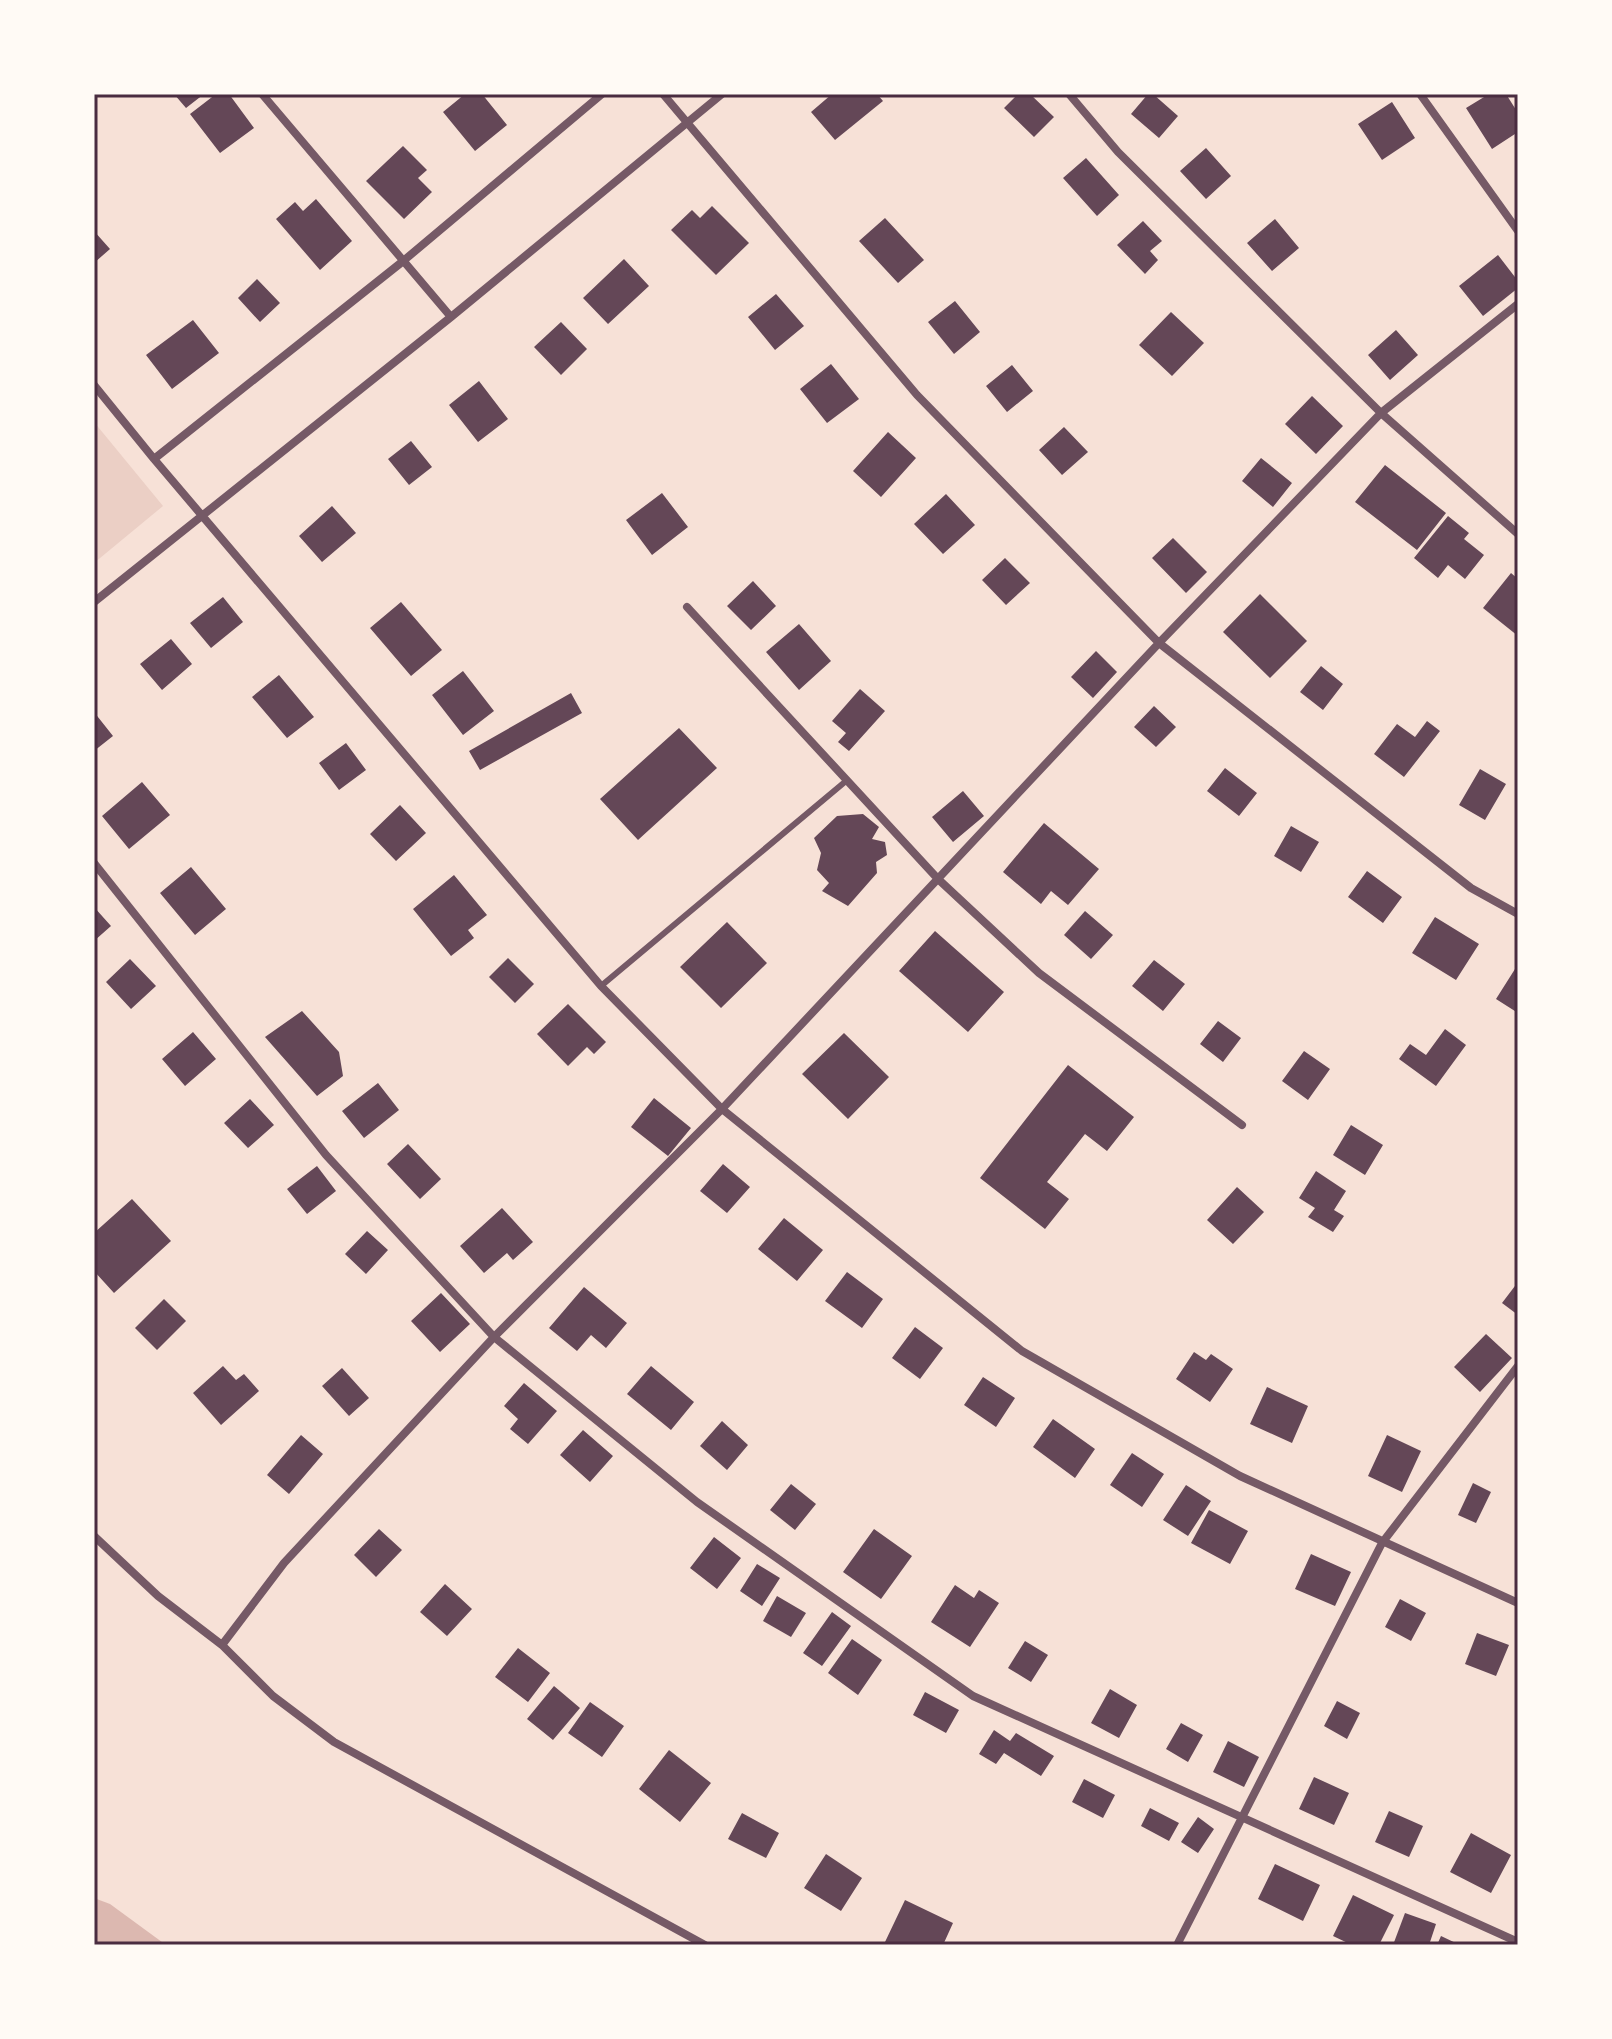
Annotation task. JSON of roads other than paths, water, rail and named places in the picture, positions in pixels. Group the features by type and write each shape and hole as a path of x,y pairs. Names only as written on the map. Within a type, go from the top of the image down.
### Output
{"street":[{"path":"262,94 451,317"},
{"path":"154,459 402,262 602,94"},
{"path":"663,94 917,395 1159,643 1471,888 1518,914"},
{"path":"94,602 451,317 722,94"},
{"path":"1069,94 1118,152 1381,413 1518,534"},
{"path":"1420,94 1518,231"},
{"path":"222,1645 284,1563 494,1337 722,1109 1159,643 1381,413 1518,304"},
{"path":"94,385 601,986 722,1109 1022,1351 1240,1476 1518,1603"},
{"path":"687,607 938,879 1039,973 1242,1125"},
{"path":"94,863 326,1155 494,1337 697,1502 973,1696 1518,1942"},
{"path":"1177,1945 1382,1543 1518,1366"},
{"path":"94,1536 158,1596 222,1645 273,1696 334,1742 705,1945"}],"lane":[{"path":"601,986 846,781"}]}
